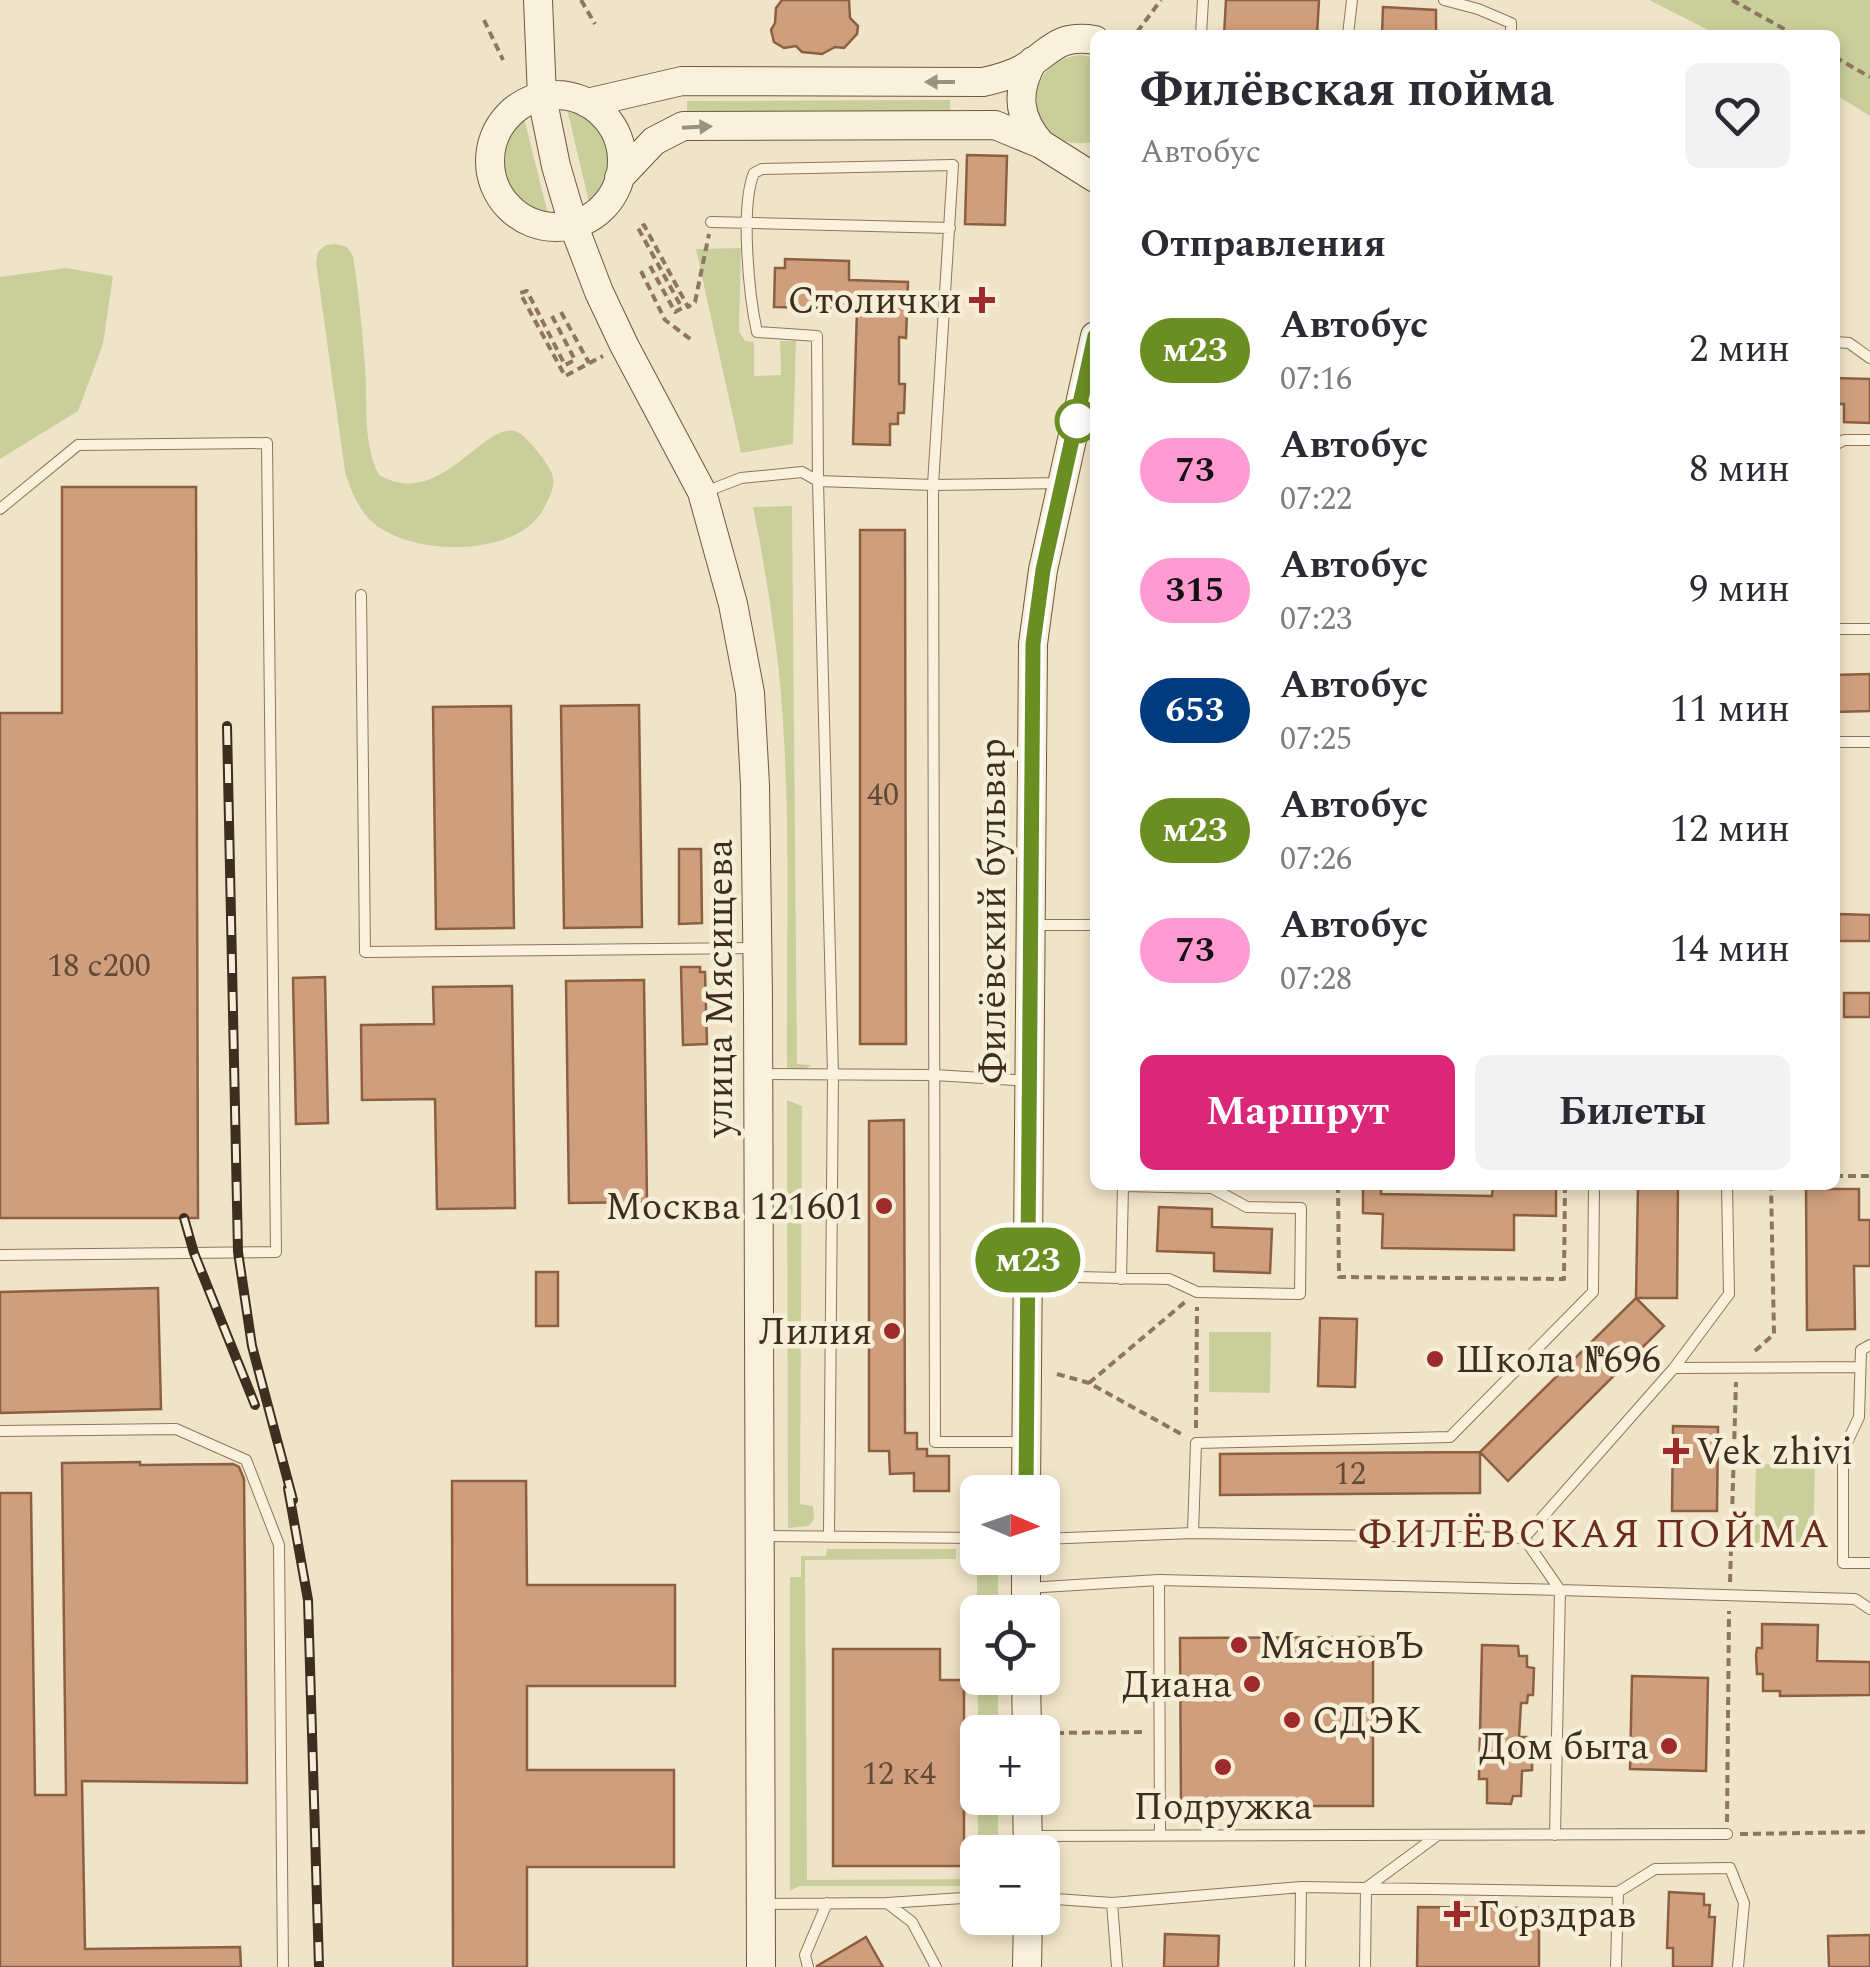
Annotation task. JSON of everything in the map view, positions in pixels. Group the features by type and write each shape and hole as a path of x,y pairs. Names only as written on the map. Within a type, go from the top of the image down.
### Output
{"street":[{"name":"улица Мясищева","path":"538,0 542,96 573,224 607,310 702,492 733,604 750,693 757,948 761,1967"},
{"path":"587,103 682,82 983,82 1004,78 1055,44 1068,39 1090,40"},
{"path":"1033,61 1020,95 1029,130 1050,150 1090,175"},
{"path":"619,178 621,154 617,137 610,124 587,103 558,95 542,96 504,120 494,138 492,178 500,196 513,212 548,227 573,224 595,214 607,202 619,178 654,142 683,126 995,125 1073,158 1090,157"},
{"name":"Филёвский бульвар","path":"1026,1475 1033,644 1043,570 1062,483 1087,416 1090,386"},
{"path":"1028,1935 1028,1967"}],"lane":[{"path":"1201,30 1204,0"},
{"path":"1349,30 1352,0"},
{"path":"1444,0 1511,23 1511,30"},
{"path":"829,1534 833,1075 818,336 757,332 751,306 748,223 750,180 754,172 762,169 953,166 933,484 934,1442 1026,1442"},
{"path":"711,222 950,228"},
{"path":"1840,342 1849,342 1870,358"},
{"path":"1840,442 1870,440"},
{"path":"0,508 78,445 267,443 276,1252 0,1255"},
{"path":"702,492 741,478 802,472 818,481 1062,483"},
{"path":"361,595 365,952 757,948"},
{"path":"1840,628 1870,629"},
{"path":"1840,742 1870,742"},
{"path":"1030,925 1090,925"},
{"path":"758,1074 935,1075 1029,1081"},
{"path":"1121,1279 1123,1190"},
{"path":"1028,1276 1169,1279 1197,1292 1300,1294 1300,1208 1247,1207 1216,1190"},
{"path":"1194,1532 1196,1442 1450,1438 1593,1292 1594,1190"},
{"path":"1060,1538 1194,1532 1524,1538 1674,1368 1729,1294 1727,1190"},
{"path":"1870,1345 1861,1350 1859,1417 1843,1450 1843,1564 1870,1563"},
{"path":"1674,1368 1860,1367"},
{"path":"0,1431 176,1429 246,1460 278,1545 283,1967"},
{"path":"758,1536 960,1538"},
{"path":"1524,1538 1560,1590 1555,1834"},
{"path":"1059,1595 1159,1580 1856,1599 1870,1609"},
{"path":"1159,1580 1160,1836"},
{"path":"1060,1842 1160,1836 1727,1834"},
{"path":"1366,1888 1438,1835"},
{"path":"1060,1899 1112,1902 1301,1887 1618,1892 1654,1869 1730,1868 1744,1904 1738,1967"},
{"path":"1300,1967 1301,1887"},
{"path":"1365,1967 1366,1888"},
{"path":"1616,1967 1618,1892"},
{"path":"761,1904 960,1899"},
{"path":"1112,1902 1117,1967"},
{"path":"808,1967 805,1955 827,1903"},
{"path":"888,1903 912,1922 936,1967"}],"path":[{"path":"582,0 595,24"},
{"path":"1139,30 1162,0"},
{"path":"1732,0 1786,30"},
{"path":"484,20 503,60"},
{"path":"1840,60 1870,77"},
{"path":"650,266 675,312 682,308 638,228 644,225 688,307 695,302 711,222"},
{"path":"641,271 666,320 692,341"},
{"path":"552,316 574,360 565,365 527,291 520,294 565,376 603,356"},
{"path":"561,312 588,364"},
{"path":"1840,1176 1870,1176"},
{"path":"1338,1190 1339,1277 1564,1279 1565,1190"},
{"path":"1770,1190 1774,1334 1736,1367 1727,1834 1870,1832"},
{"path":"1057,1374 1089,1383 1196,1442 1197,1292"},
{"path":"1089,1383 1197,1292"},
{"path":"1060,1733 1160,1732"}],"green space":[{"path":"1649,0 1870,0 1870,116 1840,97 1840,30 1708,30"},
{"path":"1081,55 1090,57 1090,141 1073,143 1055,136 1043,124 1037,90 1044,74 1059,61"},
{"path":"950,100 950,114 687,115 687,101"},
{"path":"567,109 593,125 606,149 606,176 589,202"},
{"path":"524,118 548,214 520,198 506,174 507,145"},
{"path":"326,245 347,247 353,256 368,436 379,475 401,483 421,482 440,475 502,432 515,431 538,452 553,477 545,506 532,523 513,536 462,547 409,541 386,532 369,519 354,497 345,472 316,262 318,252"},
{"path":"741,248 739,331 745,341 754,342 754,376 781,375 780,341 796,341 793,444 741,453 696,249"},
{"path":"66,268 113,276 103,344 78,411 0,459 0,277"},
{"path":"792,506 797,1064 811,1065 804,1071 787,1071 783,722 774,631 753,507"},
{"path":"787,1100 802,1106 800,1504 813,1506 814,1519 809,1526 788,1528"},
{"path":"1209,1332 1271,1332 1270,1393 1209,1392"},
{"path":"1756,1464 1815,1465 1813,1548 1754,1549"},
{"path":"827,1549 956,1549 956,1559 805,1560 807,1880 960,1879 960,1886 799,1886 790,1891 790,1577 801,1577 801,1556 826,1556"},
{"path":"977,1575 998,1575 998,1595 977,1595"},
{"path":"978,1695 998,1695 998,1715 978,1715"},
{"path":"978,1815 998,1815 998,1835 978,1835"}],"building":[{"path":"782,0 849,0 850,18 858,26 857,34 844,48 835,47 822,54 802,52 796,46 784,48 774,42 771,30"},
{"path":"1226,0 1319,0 1317,30 1224,30"},
{"path":"1383,7 1436,10 1436,30 1382,30"},
{"path":"967,155 1007,156 1005,225 965,224"},
{"path":"785,259 849,261 849,280 908,282 906,338 899,337 899,384 905,384 904,413 898,413 898,424 890,424 890,445 853,444 857,309 774,307 775,268 785,268"},
{"path":"1840,378 1870,379 1870,423 1844,422 1844,404 1840,404"},
{"path":"62,487 196,487 198,1218 0,1218 0,713 62,713"},
{"path":"860,530 905,530 906,1044 860,1044"},
{"path":"1870,674 1870,711 1840,712 1840,675"},
{"path":"639,705 642,927 564,928 561,706"},
{"path":"511,706 514,928 436,929 433,707"},
{"path":"679,849 701,849 702,923 679,924"},
{"path":"1840,914 1870,915 1870,941 1840,941"},
{"path":"681,967 700,967 700,972 705,972 707,1044 683,1045"},
{"path":"325,977 328,1123 296,1124 293,978"},
{"path":"644,980 647,1202 569,1203 566,981"},
{"path":"512,986 515,1208 437,1209 435,1099 362,1100 361,1025 434,1024 433,987"},
{"path":"1844,993 1870,993 1870,1017 1844,1017"},
{"path":"904,1120 905,1433 917,1433 917,1449 927,1449 927,1456 949,1456 949,1491 914,1491 914,1473 890,1474 889,1451 869,1451 869,1121"},
{"path":"1859,1189 1859,1220 1870,1220 1870,1266 1854,1266 1855,1329 1807,1330 1806,1190"},
{"path":"1363,1190 1381,1190 1381,1194 1492,1196 1493,1190 1556,1190 1556,1216 1514,1215 1514,1250 1382,1248 1383,1214 1363,1213"},
{"path":"1638,1190 1678,1190 1677,1298 1636,1298"},
{"path":"1159,1207 1212,1209 1212,1227 1272,1229 1270,1273 1214,1271 1214,1253 1157,1251"},
{"path":"536,1272 558,1272 558,1326 536,1326"},
{"path":"158,1288 161,1409 0,1413 0,1292"},
{"path":"1636,1298 1664,1326 1508,1481 1480,1452"},
{"path":"1320,1318 1357,1319 1355,1387 1318,1386"},
{"path":"1673,1426 1718,1427 1717,1511 1672,1511"},
{"path":"1480,1452 1480,1493 1220,1495 1220,1454"},
{"path":"62,1463 233,1464 239,1467 244,1479 247,1783 82,1781 85,1949 240,1947 241,1967 0,1967 0,1493 31,1493 35,1795 66,1795"},
{"path":"452,1481 526,1481 527,1585 675,1585 675,1686 527,1686 527,1770 674,1770 674,1867 527,1867 527,1967 453,1967"},
{"path":"1762,1624 1818,1625 1817,1661 1870,1662 1870,1695 1780,1696 1780,1691 1763,1691 1763,1674 1757,1674 1756,1655 1757,1648 1762,1648"},
{"path":"1373,1637 1373,1806 1181,1806 1180,1638"},
{"path":"1482,1645 1518,1646 1519,1656 1527,1656 1527,1667 1534,1668 1533,1695 1528,1695 1527,1703 1521,1703 1519,1737 1527,1737 1527,1745 1532,1746 1532,1770 1522,1771 1521,1796 1513,1796 1511,1804 1487,1803 1487,1779 1479,1779"},
{"path":"833,1649 940,1649 940,1680 960,1680 960,1695 964,1695 964,1715 960,1715 960,1815 964,1815 964,1835 960,1835 960,1866 833,1866"},
{"name":"Дом быта","path":"1632,1676 1708,1678 1706,1771 1630,1769"},
{"path":"1669,1892 1704,1894 1704,1905 1710,1905 1709,1917 1715,1917 1712,1967 1673,1967 1673,1948 1667,1948"},
{"path":"1418,1907 1539,1908 1539,1967 1417,1967"},
{"path":"1165,1934 1219,1936 1218,1967 1164,1967"},
{"path":"1870,1935 1870,1967 1829,1967 1828,1936"},
{"path":"866,1937 883,1967 817,1967 817,1966"}],"railway":[{"path":"227,726 238,1252 252,1346 293,1500"},
{"path":"184,1218 194,1253 255,1405"},
{"path":"288,1488 308,1600 319,1967"}],"bus line":[{"name":"м23","path":"1026,1475 1033,644 1043,570 1090,358"}],"place":[{"name":"Столички","path":"982,300"},
{"name":"Москва 121601","path":"884,1206"},
{"name":"Лилия","path":"892,1331"},
{"name":"Школа №696","path":"1435,1359"},
{"name":"Vek zhivi","path":"1676,1451"},
{"name":"МясновЪ","path":"1239,1645"},
{"name":"Диана","path":"1252,1684"},
{"name":"СДЭК","path":"1292,1720"},
{"name":"Дом быта","path":"1669,1746"},
{"name":"Подружка","path":"1223,1767"},
{"name":"Горздрав","path":"1457,1914"}],"district":[{"name":"ФИЛЁВСКАЯ ПОЙМА","path":"1595,1533"}]}
